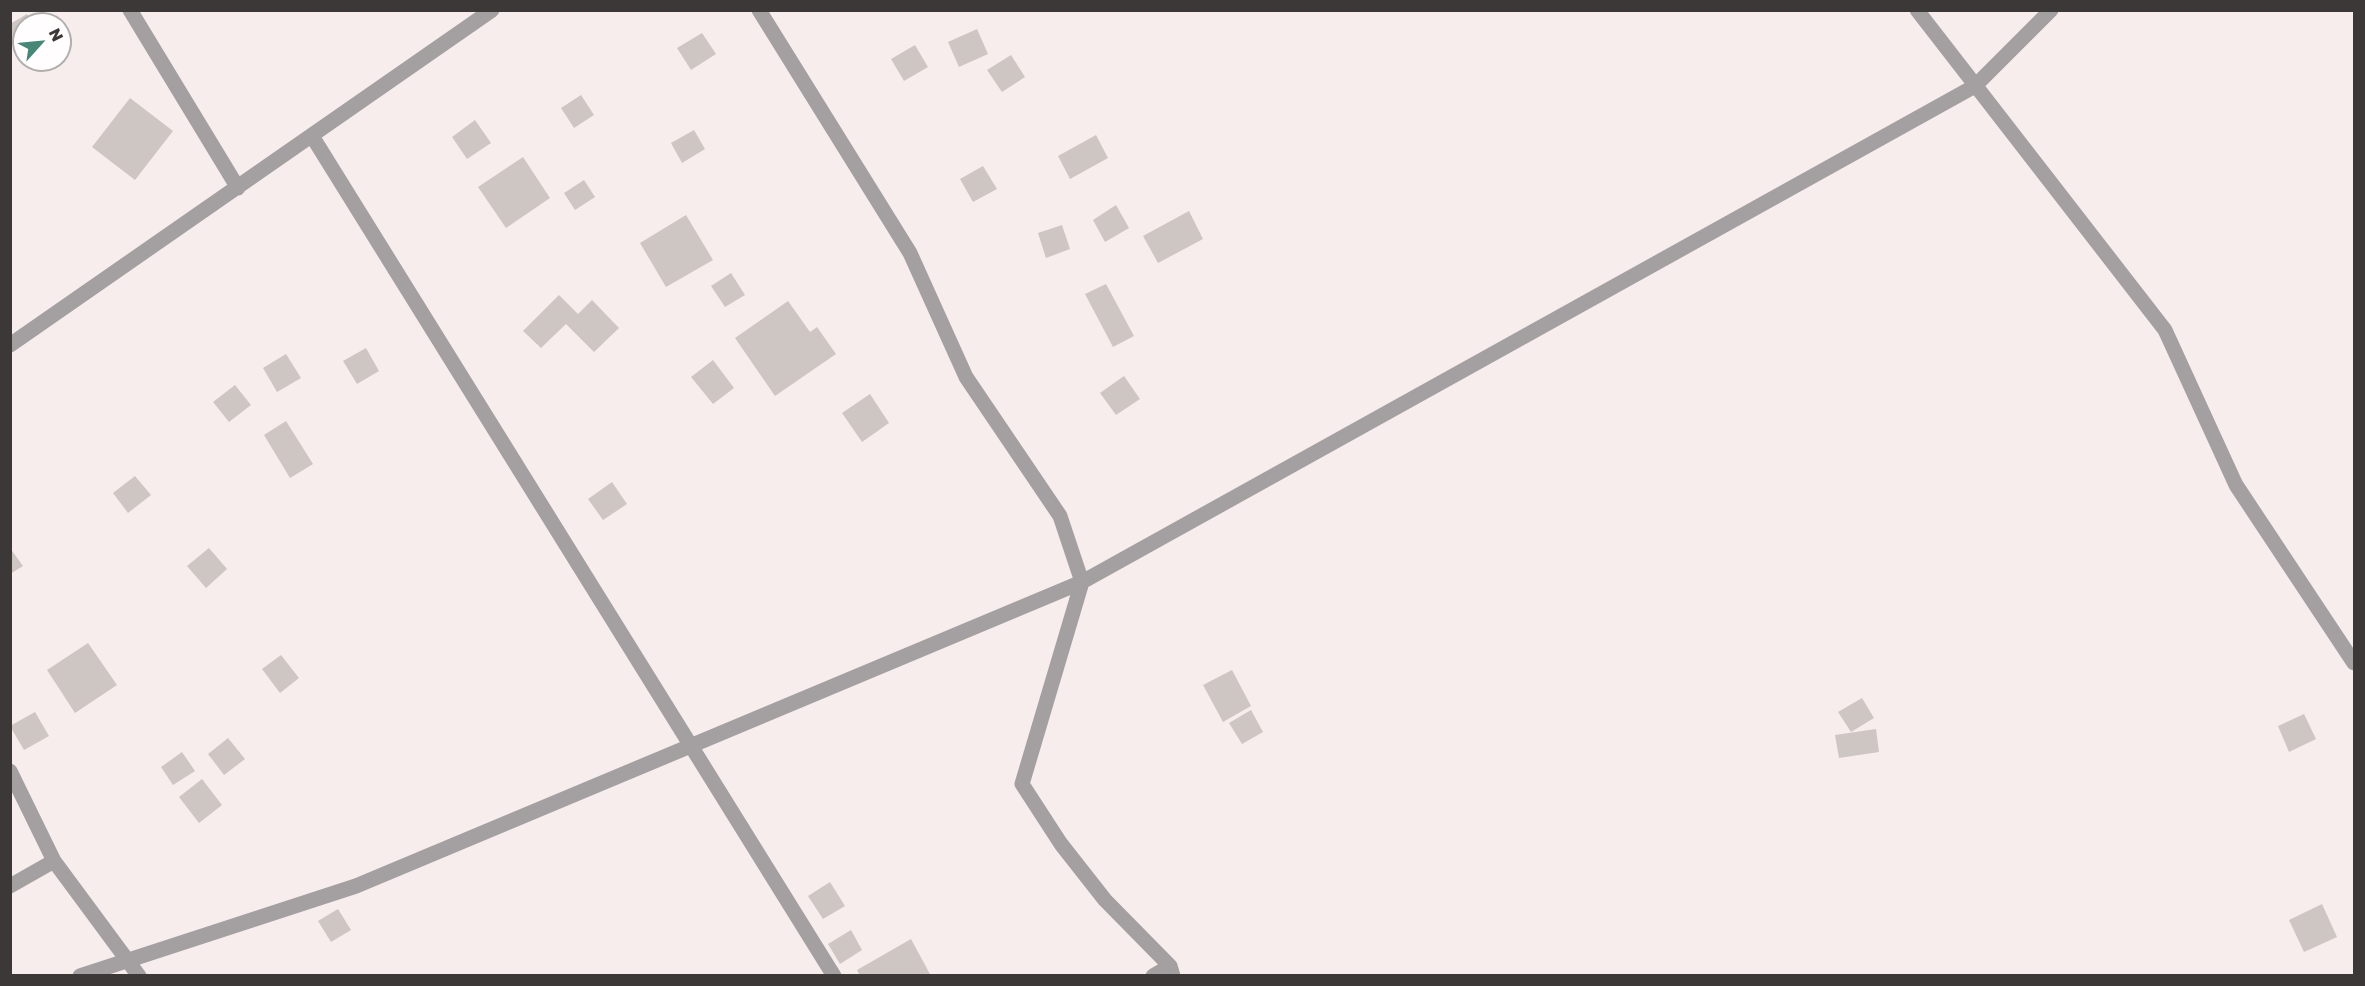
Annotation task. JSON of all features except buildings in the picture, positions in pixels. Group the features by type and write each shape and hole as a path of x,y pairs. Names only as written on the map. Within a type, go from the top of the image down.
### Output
{"street":[{"path":"130,10 238,188"},
{"path":"10,345 492,10"},
{"path":"759,10 910,253 966,377 1060,516 1082,582 1022,784 1060,844 1105,900 1171,970 1153,975"},
{"path":"1917,10 2165,330 2236,485 2355,663"},
{"path":"80,975 356,886 1082,582 1975,86 2051,10"},
{"path":"312,136 834,975"},
{"path":"10,771 54,861 138,975"},
{"path":"10,886 54,861"}]}
